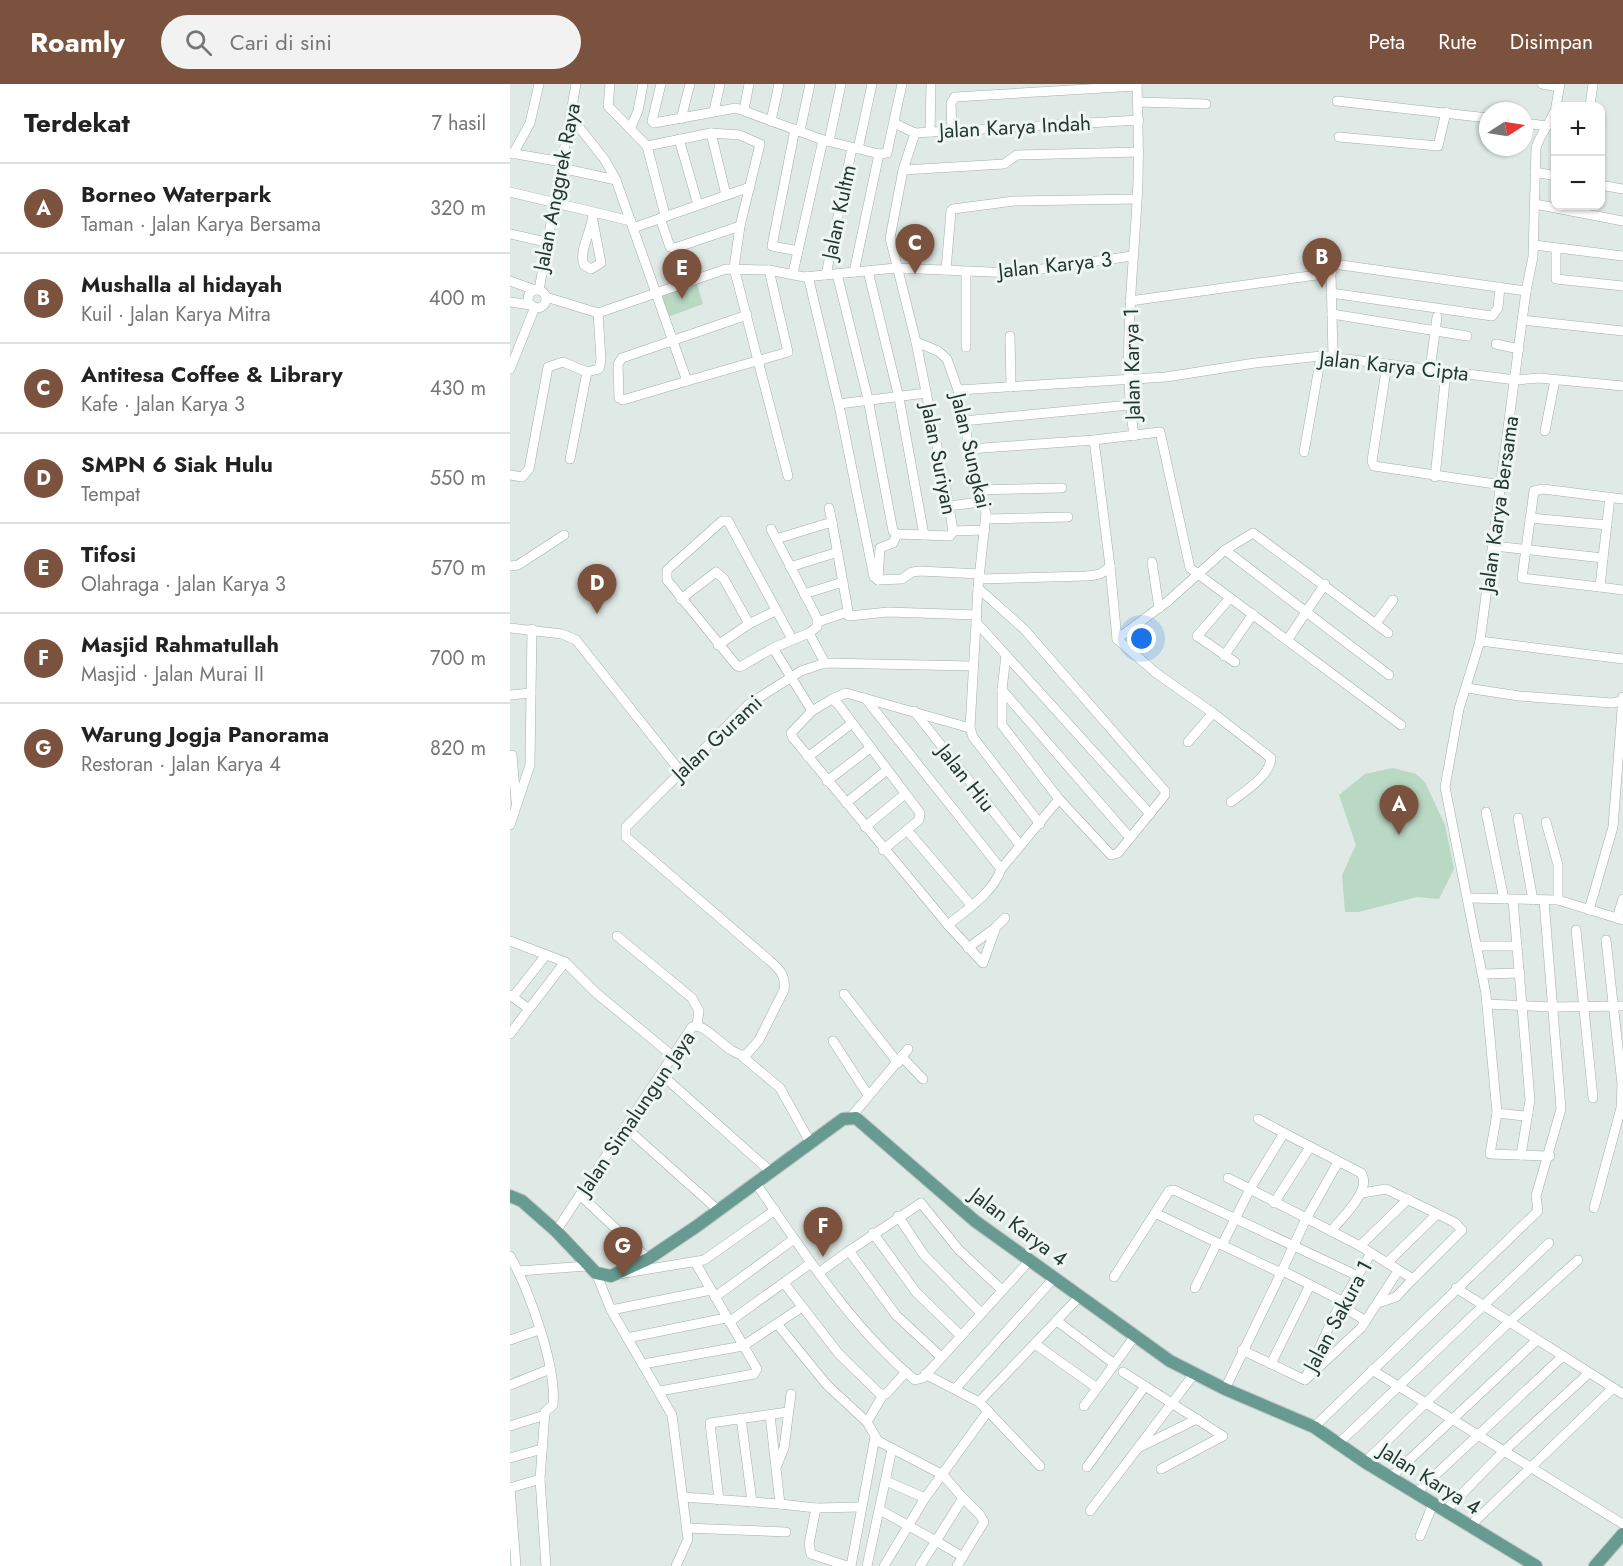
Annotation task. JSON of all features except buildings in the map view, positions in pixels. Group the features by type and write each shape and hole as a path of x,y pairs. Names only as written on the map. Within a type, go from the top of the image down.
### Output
{"main road":[{"path":"510,1196 522,1201 556,1231 592,1269 608,1276 619,1274 648,1259 810,1142 843,1119 851,1117"},
{"name":"Jalan Karya 4","path":"851,1117 863,1123 975,1221 1170,1361 1226,1389 1314,1427 1365,1462 1536,1566"},
{"path":"1595,1566 1623,1534"}],"street":[{"path":"539,84 530,123 512,154 616,180"},
{"name":"Jalan Anggrek Raya","path":"510,369 512,353 538,299 546,242 576,84"},
{"path":"610,84 608,106 647,146 670,247 675,248 740,226"},
{"path":"630,129 638,111 643,84"},
{"path":"661,84 653,122 681,119 731,107 826,141 879,154 887,153 902,84"},
{"path":"681,119 690,84"},
{"path":"714,111 720,84"},
{"path":"744,110 749,84"},
{"path":"771,121 779,84"},
{"path":"798,251 772,246 797,130 810,84"},
{"path":"793,273 841,84"},
{"name":"Jalan Kultm","path":"826,275 872,84"},
{"path":"930,84 930,132"},
{"path":"1542,84 1559,86"},
{"path":"1591,102 1593,84"},
{"path":"952,131 951,103 955,97 1137,85"},
{"name":"Jalan Karya 1","path":"969,449 1134,436 1129,380 1132,256 1137,199 1139,120 1137,85"},
{"name":"Jalan Karya Bersama","path":"1557,102 1559,86"},
{"path":"1337,101 1479,117"},
{"path":"1138,102 1206,104"},
{"path":"1339,137 1438,146 1446,112"},
{"path":"571,117 605,160 616,180 687,381"},
{"name":"Jalan Karya Bersama","path":"1521,1155 1490,1154 1497,1113 1484,974 1445,788 1459,709 1480,641 1526,291 1534,246 1536,148 1539,135 1551,118"},
{"name":"Jalan Karya Indah","path":"894,123 915,133 1139,120"},
{"path":"1533,124 1547,126"},
{"path":"647,146 711,133 740,135 759,143 740,226 734,268 788,476"},
{"path":"711,133 726,195"},
{"name":"Jalan Suriyan","path":"915,133 903,170 890,238 916,342 953,531 950,536 924,535"},
{"path":"680,139 698,205"},
{"path":"903,170 1004,164 1017,155 1138,152"},
{"path":"854,272 879,154"},
{"path":"1535,172 1551,175"},
{"path":"1605,185 1623,189"},
{"path":"510,192 554,202 593,217 632,224 663,217 750,187"},
{"path":"946,270 947,236 953,209 1014,201 1137,199"},
{"path":"1535,204 1623,221"},
{"path":"510,234 546,242"},
{"path":"1534,246 1623,256"},
{"path":"1556,248 1556,279 1623,286"},
{"name":"Jalan Karya 3","path":"598,312 734,268 770,270 808,276 896,268 966,272 1041,270 1078,262 1132,256"},
{"path":"1333,356 1331,273 1332,267 1337,263 1526,291"},
{"path":"747,315 620,360 618,397 623,400 786,354 789,350 770,270"},
{"path":"868,271 899,398 924,535 897,534"},
{"path":"966,272 966,347"},
{"path":"1131,301 1331,273"},
{"path":"837,274 868,399 894,531 897,534"},
{"path":"808,276 839,404 874,577 878,580 902,579 912,572 920,571 979,580 1097,575 1103,574 1110,566"},
{"path":"510,281 538,299"},
{"path":"1331,293 1492,316 1498,308 1500,287"},
{"path":"510,302 538,299 598,312 602,360 599,369 587,372 563,362 548,367 529,469 522,477 510,475"},
{"path":"1332,314 1467,336"},
{"path":"1430,370 1437,317"},
{"path":"1522,321 1623,331"},
{"path":"1010,336 1011,387"},
{"name":"Jalan Sungkai","path":"916,342 945,356 958,390 977,490 980,502 985,508 986,519 979,580"},
{"path":"1496,344 1519,349"},
{"path":"1304,452 1321,356"},
{"name":"Jalan Karya Cipta","path":"958,390 1129,380 1321,356 1516,380 1555,380 1623,386"},
{"path":"1387,364 1373,464 1435,477 1502,485"},
{"path":"570,459 587,372"},
{"path":"1435,477 1446,372"},
{"path":"1545,431 1555,380"},
{"path":"839,404 926,393"},
{"path":"963,421 1130,405"},
{"path":"1134,436 1160,432 1187,562 1197,575 1401,724"},
{"path":"1094,440 1117,639 1156,673 1271,758 1270,766 1256,782 1232,802"},
{"path":"977,490 1062,488"},
{"path":"1623,499 1536,490 1525,549 1523,579 1623,590"},
{"path":"1600,587 1610,497"},
{"path":"949,506 980,502"},
{"path":"829,508 847,612 852,617 888,612 977,619 1006,655 1150,814"},
{"path":"986,519 1068,517"},
{"path":"1530,518 1606,525"},
{"path":"771,529 818,622 817,627 740,667 733,663 667,580 667,570 726,519 792,639"},
{"path":"776,539 832,522"},
{"path":"953,531 985,530"},
{"path":"878,580 880,548 894,542 897,534"},
{"path":"1117,639 1159,608 1225,550 1250,534 1255,534 1389,633"},
{"path":"510,566 518,565 564,535"},
{"path":"1494,546 1603,558"},
{"path":"1225,550 1389,675"},
{"path":"790,567 838,552"},
{"path":"1152,562 1159,608"},
{"path":"681,599 713,572 719,573 749,624"},
{"path":"979,580 970,728 973,737 1040,824"},
{"path":"979,580 1161,784 1165,795 1118,853 1111,855 1059,799 1002,725 1002,690 1006,655"},
{"path":"804,594 843,582"},
{"path":"1287,639 1325,584"},
{"path":"1230,598 1197,636 1235,662"},
{"path":"1376,623 1393,600"},
{"path":"718,645 749,624 775,611"},
{"path":"818,622 847,612"},
{"path":"1224,656 1253,614"},
{"path":"510,628 562,634 576,640 680,771"},
{"path":"512,829 516,807 530,765 532,630"},
{"path":"809,633 825,663"},
{"path":"1480,641 1623,659"},
{"path":"773,648 812,711"},
{"name":"Jalan Gurami","path":"743,1057 750,1053 759,1040 784,990 784,976 626,837 626,827 749,704 790,677 825,663 973,666"},
{"path":"1467,688 1519,696 1612,703 1623,699 1619,803 1589,910"},
{"path":"1002,690 1130,838"},
{"path":"510,695 531,693"},
{"path":"970,728 846,693 812,711 791,733 883,850 968,948 981,967 996,927"},
{"path":"865,698 1001,869"},
{"path":"832,699 920,816 883,850"},
{"name":"Jalan Hiu","path":"914,711 1020,845"},
{"path":"1188,742 1213,713"},
{"path":"808,756 851,724"},
{"path":"827,781 869,749"},
{"path":"516,807 511,755 530,756"},
{"path":"846,803 887,770"},
{"path":"865,827 905,794"},
{"path":"948,925 999,878 1001,869 1059,799"},
{"path":"1486,812 1509,900 1520,973 1530,1100 1521,1155 1550,1156"},
{"path":"1518,818 1533,900"},
{"path":"1546,822 1558,866 1558,900"},
{"path":"907,830 971,905"},
{"path":"1469,898 1558,900 1620,919 1623,899"},
{"path":"1314,1427 1538,1211 1536,1196 1550,1156 1561,1109 1544,901"},
{"path":"968,948 1005,918"},
{"path":"1576,930 1593,1098"},
{"path":"617,936 692,998 699,1011 697,1025"},
{"path":"1594,1208 1620,1124 1621,1108 1619,1006 1606,940"},
{"path":"512,945 565,962 595,992 674,1057"},
{"path":"1478,946 1517,946"},
{"path":"529,1009 512,996 546,955"},
{"path":"510,1034 565,962"},
{"path":"1484,974 1520,973"},
{"path":"844,994 923,1078"},
{"path":"1487,1004 1553,1007 1619,1006"},
{"name":"Jalan Simalungun Jaya","path":"556,1231 692,1027 697,1025 743,1057 780,1088 810,1142"},
{"path":"832,1041 868,1095"},
{"path":"851,1117 903,1056"},
{"path":"662,1075 770,1171"},
{"path":"1497,1113 1519,1116 1528,1113"},
{"path":"1258,1119 1364,1177 1362,1193 1331,1231"},
{"path":"626,1126 718,1210"},
{"path":"1196,1288 1250,1189 1284,1133"},
{"path":"1274,1203 1310,1147"},
{"path":"1226,1389 1242,1350 1306,1219 1337,1164 1336,1160"},
{"path":"1228,1178 1360,1246 1413,1279"},
{"path":"755,1182 854,1319 906,1372 917,1380 1030,1260"},
{"path":"1362,1193 1386,1189 1460,1226 1462,1230 1396,1297 1378,1303"},
{"path":"1114,1276 1172,1190 1358,1276"},
{"path":"580,1195 648,1259"},
{"path":"1360,1246 1408,1199"},
{"path":"820,1272 873,1233 921,1203 959,1250 1002,1290"},
{"path":"619,1274 704,1260 775,1210"},
{"path":"1155,1213 1310,1285 1366,1321"},
{"path":"1387,1263 1437,1214"},
{"path":"898,1216 924,1255 981,1312"},
{"path":"873,1233 916,1292 960,1335"},
{"path":"611,1310 713,1293 794,1239"},
{"path":"1338,1444 1485,1307 1549,1243"},
{"path":"849,1251 896,1314 940,1356"},
{"name":"Jalan Sakura 1","path":"1305,1380 1341,1303 1371,1253"},
{"path":"510,1256 519,1271 550,1370 553,1405 545,1416 540,1479 546,1566"},
{"path":"1365,1462 1508,1323 1578,1260"},
{"path":"660,1391 754,1374 756,1365 727,1320 695,1262"},
{"path":"627,1338 727,1320 812,1263"},
{"path":"519,1271 592,1269 611,1310 660,1391 672,1415 688,1539 676,1566"},
{"path":"1242,1350 1305,1380 1330,1359 1366,1321 1398,1271"},
{"path":"955,1389 1054,1278"},
{"path":"783,1283 839,1354 883,1395"},
{"path":"1271,1364 1310,1285"},
{"path":"1456,1288 1623,1394"},
{"path":"979,1402 1080,1296"},
{"path":"643,1364 743,1346 802,1307"},
{"path":"1057,1321 1113,1363"},
{"path":"778,1324 827,1384 867,1422 875,1437 892,1449 943,1475 980,1515 984,1522 957,1566"},
{"path":"510,1340 539,1330"},
{"path":"1084,1406 1113,1363 1135,1336"},
{"path":"1391,1477 1537,1340"},
{"path":"1035,1344 1097,1388"},
{"path":"1416,1493 1563,1356"},
{"path":"510,1385 550,1370"},
{"path":"1372,1370 1426,1401 1623,1524"},
{"path":"867,1422 883,1395 906,1372"},
{"path":"1123,1372 1224,1436 1161,1469"},
{"path":"1445,1511 1504,1450 1589,1373"},
{"path":"925,1374 979,1402 1040,1466"},
{"path":"1090,1511 1194,1374"},
{"path":"1087,1467 1145,1386"},
{"path":"1469,1527 1613,1388"},
{"path":"777,1465 784,1448 791,1394"},
{"path":"884,1566 911,1525 925,1498 988,1411"},
{"path":"719,1500 709,1426 714,1421 788,1412"},
{"path":"770,1415 780,1504"},
{"path":"510,1426 545,1416"},
{"path":"741,1418 752,1502"},
{"path":"1138,1448 1197,1419"},
{"path":"851,1566 860,1507 875,1437"},
{"path":"510,1458 542,1449"},
{"path":"867,1566 892,1449"},
{"path":"516,1566 510,1488 540,1479"},
{"path":"886,1481 925,1498"},
{"path":"683,1497 816,1508 860,1507"},
{"path":"920,1566 963,1498"},
{"path":"1420,1536 1433,1504"},
{"path":"816,1508 809,1544 811,1554 847,1566"},
{"path":"880,1510 911,1525 963,1557"},
{"path":"686,1528 786,1532"}],"green space":[{"path":"696,281 703,304 668,317 661,294"},
{"path":"1393,768 1416,774 1425,782 1445,825 1454,869 1439,899 1417,897 1359,912 1345,912 1342,875 1356,845 1339,795 1365,774"}],"place":[{"name":"Antitesa Coffee & Library","path":"915,274"},
{"name":"Mushalla al hidayah","path":"1322,288"},
{"name":"Tifosi","path":"682,299"},
{"name":"SMPN 6 Siak Hulu","path":"597,614"},
{"name":"Borneo Waterpark","path":"1399,835"},
{"name":"Masjid Rahmatullah","path":"823,1257"},
{"name":"Warung Jogja Panorama","path":"623,1277"}]}
